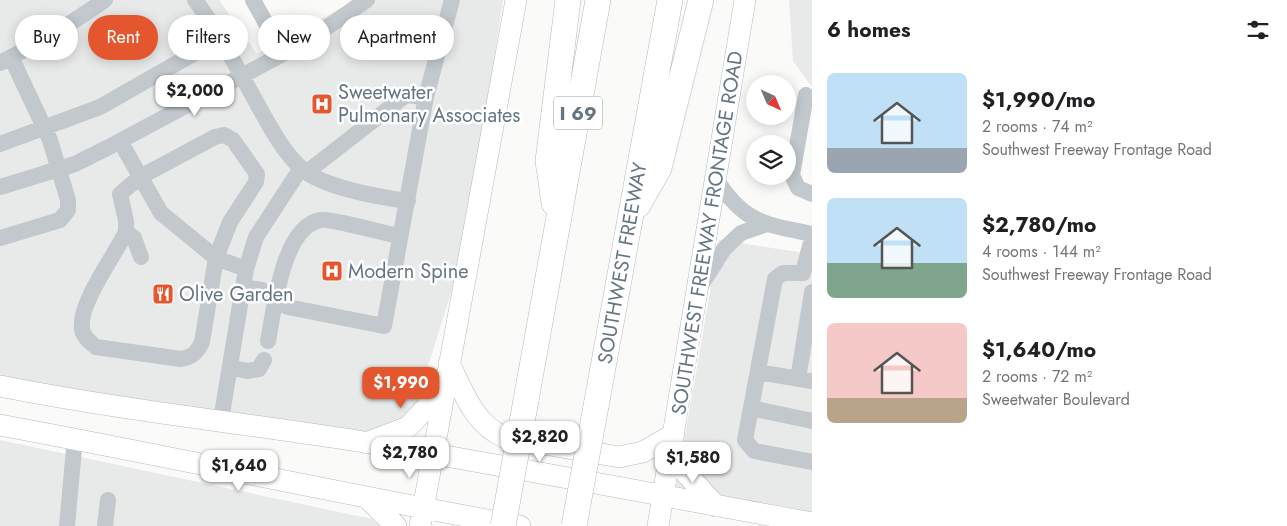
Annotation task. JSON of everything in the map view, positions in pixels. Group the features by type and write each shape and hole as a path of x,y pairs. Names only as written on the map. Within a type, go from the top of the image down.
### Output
{"highway":[{"path":"558,226 548,161 568,0"},
{"name":"I 69","path":"503,526 598,0"},
{"name":"SOUTHWEST FREEWAY","path":"574,526 670,0"},
{"path":"629,223 659,168 701,0"}],"main road":[{"path":"422,517 516,0"},
{"name":"SOUTHWEST FREEWAY FRONTAGE ROAD","path":"658,526 671,457 745,0"},
{"path":"449,363 478,418 504,438 619,458 643,452 674,434"},
{"path":"0,386 132,410 221,420 366,443 812,523"},
{"path":"366,443 408,427 445,389"},
{"path":"0,425 76,438 367,498 422,517 520,526"},
{"path":"671,457 716,506"},
{"path":"367,498 396,526"}],"street":[{"path":"0,238 60,220 68,210 68,200 60,169 46,129 5,60 57,32 106,0"},
{"path":"195,0 205,15"},
{"path":"253,0 261,15"},
{"path":"330,27 367,0"},
{"path":"243,287 262,290 288,306 384,326 426,97 452,0"},
{"path":"0,144 46,129 100,107 182,60"},
{"path":"233,60 276,135 304,170 332,184 372,196 408,201"},
{"path":"0,187 75,164 272,60"},
{"path":"221,420 246,269 256,238 304,170 406,95 426,97"},
{"path":"806,95 792,175 798,188 812,194"},
{"path":"224,135 233,140 257,174 256,182 230,222 216,258 202,342 197,351 189,358 180,359 96,347 87,340 82,328 89,298 126,232 126,220 120,194 140,177 215,137 224,135"},
{"path":"120,141 160,213 216,258 246,269"},
{"path":"716,179 736,207 764,224 812,236 808,274 783,273 775,279 745,440 754,451 812,462"},
{"path":"268,341 282,269 293,244 304,228 321,219 400,236"},
{"path":"698,289 724,248 741,233 764,224"},
{"path":"126,232 134,238 141,257"},
{"path":"758,372 805,380 812,292"},
{"path":"230,367 248,371 259,368 264,360"},
{"path":"751,408 812,421"},
{"path":"67,526 76,438"},
{"path":"106,526 108,500"}],"shaded area":[{"path":"0,0 219,0 230,15 168,15 168,60 248,60 248,41 258,53 258,60 330,60 330,15 328,15 351,0 503,0 465,248 405,440 0,378"},
{"path":"789,0 812,0 812,87 793,61"},
{"path":"719,240 812,254 812,512 676,488"},
{"path":"0,440 372,519 380,526 0,526"}],"place":[{"name":"Sweetwater Pulmonary Associates","path":"322,104"},
{"name":"Modern Spine","path":"332,271"},
{"name":"Olive Garden","path":"163,294"}]}
